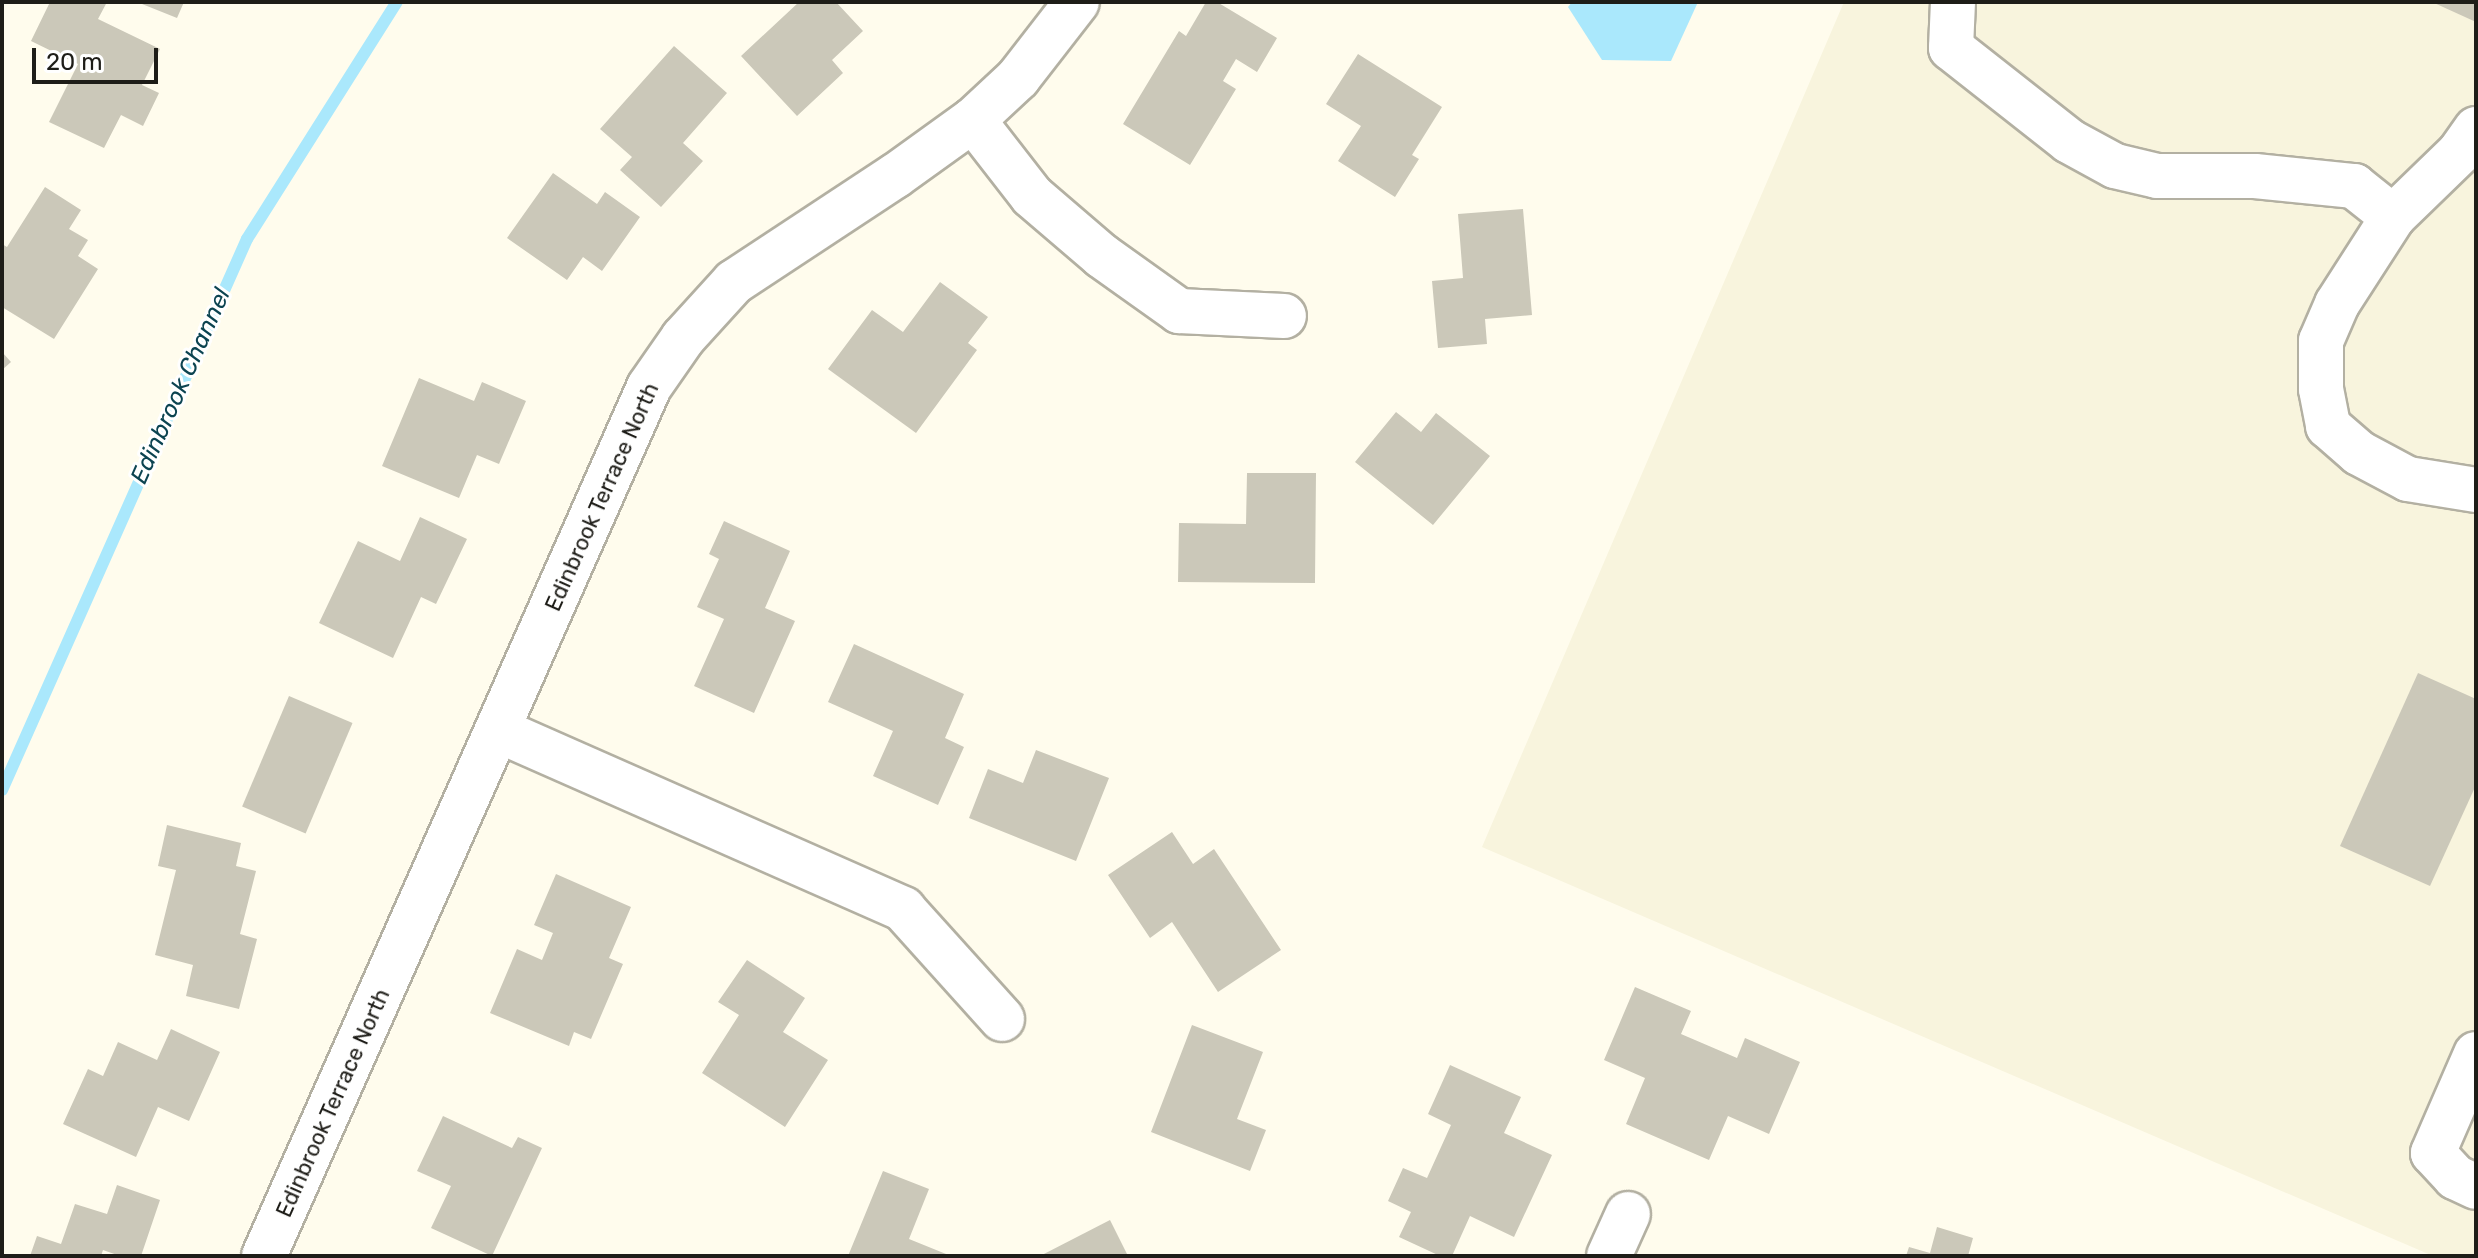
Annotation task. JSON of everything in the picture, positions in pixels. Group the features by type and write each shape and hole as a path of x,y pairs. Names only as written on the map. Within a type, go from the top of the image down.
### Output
{"street":[{"name":"Edinbrook Terrace North","path":"264,1256 500,731 632,420 649,387 683,338 734,282 895,176 973,120 1018,78 1077,2"},
{"path":"1953,2 1951,48 2069,141 2115,166 2157,176 2255,176 2354,186 2393,217"},
{"path":"973,120 1032,196 1102,256 1179,311 1284,316"},
{"path":"2476,129 2460,152 2393,217 2337,304 2321,341 2321,389 2328,426 2359,453 2408,479 2476,490"},
{"path":"500,731 903,909 1002,1019"},
{"path":"2476,1054 2433,1153 2455,1177 2476,1187"},
{"path":"1609,1256 1628,1214"}],"shaded area":[{"path":"1844,2 2476,2 2476,1256 2433,1256 1482,847"}],"water":[{"path":"1572,2 1698,2 1671,61 1602,60 1568,7"}],"building":[{"path":"50,2 107,2 98,19 160,49 142,85 159,93 143,126 121,115 104,148 49,122 78,64 31,41"},
{"path":"137,2 184,2 177,18"},
{"path":"799,2 836,2 863,31 832,60 843,73 797,116 741,56"},
{"path":"1206,2 1217,2 1277,38 1257,72 1236,59 1223,81 1236,89 1190,165 1123,124 1179,31 1186,36"},
{"path":"2432,2 2476,2 2476,22"},
{"path":"674,46 727,93 683,143 703,161 661,207 620,170 632,157 600,129"},
{"path":"1358,54 1442,107 1412,155 1419,159 1395,197 1338,161 1361,126 1326,104"},
{"path":"553,173 597,204 605,192 640,217 602,271 583,257 567,280 507,238"},
{"path":"45,187 81,210 69,229 88,240 78,256 98,269 54,339 2,307 2,244 7,247"},
{"path":"1523,209 1532,315 1485,319 1487,344 1438,348 1432,281 1463,278 1458,214"},
{"path":"940,282 988,317 968,343 977,350 916,433 828,369 872,310 903,332"},
{"path":"2,352 11,362 2,370"},
{"path":"419,378 474,401 482,382 526,401 499,464 477,455 459,498 382,466"},
{"path":"1396,412 1421,432 1436,413 1490,456 1433,525 1355,462"},
{"path":"1247,473 1316,473 1315,583 1178,582 1179,523 1246,524"},
{"path":"420,517 467,539 436,604 421,597 393,658 319,623 358,541 400,561"},
{"path":"724,521 790,551 765,608 795,621 754,713 694,686 724,619 697,607 719,559 709,554"},
{"path":"854,644 964,694 945,738 964,747 938,805 873,776 893,731 828,702"},
{"path":"2418,673 2476,699 2476,785 2430,886 2340,846"},
{"path":"289,696 353,723 306,833 242,806"},
{"path":"1036,750 1109,778 1076,861 969,818 988,769 1023,783"},
{"path":"167,825 241,843 236,866 256,871 240,934 257,939 239,1009 186,996 193,965 155,955 176,870 158,866"},
{"path":"1172,832 1193,864 1214,849 1281,950 1218,992 1172,922 1150,938 1108,875"},
{"path":"556,874 631,907 609,958 623,964 591,1039 574,1032 569,1046 490,1013 517,949 542,960 553,933 534,925"},
{"path":"747,960 805,998 783,1032 828,1060 785,1127 702,1073 739,1015 718,1002"},
{"path":"1635,987 1691,1011 1681,1034 1737,1058 1745,1038 1800,1062 1769,1134 1728,1116 1709,1160 1626,1124 1645,1078 1604,1060"},
{"path":"1192,1025 1263,1052 1237,1119 1266,1130 1250,1171 1151,1132"},
{"path":"171,1029 220,1052 189,1121 158,1107 136,1157 63,1124 88,1069 103,1076 118,1042 157,1060"},
{"path":"1450,1065 1521,1097 1504,1133 1552,1155 1514,1237 1470,1216 1452,1256 1440,1256 1399,1237 1411,1212 1388,1201 1403,1168 1427,1178 1451,1125 1428,1114"},
{"path":"443,1116 512,1148 518,1137 542,1148 492,1256 431,1228 451,1186 417,1171"},
{"path":"883,1171 929,1189 909,1239 951,1256 848,1256"},
{"path":"117,1185 160,1200 141,1256 120,1256 103,1250 101,1256 30,1256 37,1236 61,1244 75,1204 107,1214"},
{"path":"1110,1220 1128,1256 1040,1256"},
{"path":"1937,1227 1973,1238 1968,1256 1906,1256 1909,1247 1930,1253"}],"waterway":[{"name":"Edinbrook Channel","path":"2,790 247,239 397,2"}]}
